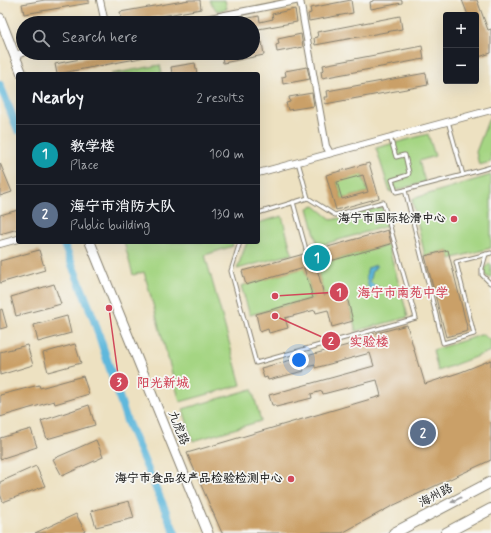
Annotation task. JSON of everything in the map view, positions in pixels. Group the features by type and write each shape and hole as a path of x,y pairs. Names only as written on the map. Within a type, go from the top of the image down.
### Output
{"main road":[{"name":"海州路","path":"394,533 491,482"},
{"path":"446,533 456,530 491,510"}],"street":[{"path":"100,0 103,16"},
{"path":"220,16 300,0 326,146 330,154"},
{"path":"0,18 16,48"},
{"path":"20,60 22,72"},
{"path":"260,172 491,110"},
{"path":"0,244 16,240"},
{"name":"九虎路","path":"91,244 208,533"}],"lane":[{"path":"448,121 463,175"},
{"path":"390,137 396,157 405,155 410,173 392,180 396,192 491,167"},
{"path":"239,244 231,271 256,363 416,318 384,202 335,215 308,198 298,162"},
{"path":"405,190 443,343 474,334 456,262 491,253"},
{"path":"260,212 308,198"},
{"path":"293,202 307,253"},
{"path":"486,254 482,268 482,275 491,283"}],"green space":[{"path":"210,0 225,0 227,9 217,11"},
{"path":"160,65 162,72 122,72"},
{"path":"491,117 491,162 479,165 476,152 489,118"},
{"path":"428,134 435,156 419,161 425,182 390,192 376,148"},
{"path":"362,174 368,192 342,199 337,181"},
{"name":"海宁市国际轮滑中心","path":"491,175 491,248 450,259 448,250 425,256 412,199"},
{"path":"315,206 332,220 382,207 387,226 318,246 308,208"},
{"path":"282,216 292,254 237,269 246,244 260,244 260,222"},
{"path":"125,244 232,244 233,246 205,255 241,385 180,402 144,272 133,275"},
{"path":"388,245 408,317 356,331 345,289 324,295 316,265"},
{"path":"489,264 491,264 491,278 486,276 485,272"},
{"path":"304,268 313,298 250,315 241,286"},
{"path":"484,335 491,340 491,351 438,371 433,350"},
{"path":"252,389 261,421 193,441 183,409"}],"water":[{"path":"376,265 377,267 371,272 372,275 370,281 382,290 382,292 378,295 374,295 373,292 370,291 367,282 367,271 368,268"}],"building":[{"path":"45,0 89,0 89,3 24,14 22,4"},
{"path":"189,0 200,0 201,9 162,16 121,16 120,12"},
{"path":"351,0 353,13 309,21 308,14 311,13 310,8"},
{"path":"373,0 402,0 402,3 371,9 370,2"},
{"path":"462,0 477,0 488,30 491,29 491,53 479,57 479,12 467,12"},
{"path":"295,9 297,22 260,29 260,22 273,19 272,14"},
{"path":"400,16 402,29 315,45 314,38 318,37 317,32"},
{"path":"301,34 303,47 277,52 276,45 279,44 278,39"},
{"path":"260,42 262,42 264,55 260,56"},
{"path":"422,46 424,59 322,78 321,71 324,70 323,65"},
{"path":"75,60 130,60 67,72 57,72 55,64"},
{"path":"223,60 238,60 223,63"},
{"path":"195,63 197,72 172,72 171,67"},
{"path":"307,67 310,79 283,84 282,77 286,76 285,71"},
{"path":"426,73 428,85 325,104 324,97 328,97 327,91"},
{"path":"312,93 314,106 288,110 286,103 290,102 289,97"},
{"path":"0,163 12,192 0,196"},
{"path":"369,163 379,198 336,210 326,175","holes":["363,175 368,192 342,199 337,182"]},
{"path":"16,211 16,230 0,234 0,215"},
{"path":"388,230 391,244 316,265 324,295 345,289 353,321 332,327 328,310 316,313 315,310 285,318 288,328 269,333 268,329 260,332 256,314 313,298 304,268 246,285 242,271 304,254 307,256 310,252"},
{"path":"39,250 45,270 0,283 0,261"},
{"path":"448,250 468,331 446,337 425,256"},
{"path":"54,284 61,304 16,316 11,297"},
{"path":"2,309 7,327 0,329 0,310"},
{"path":"67,316 71,333 38,342 34,325"},
{"path":"407,325 425,384 491,360 491,460 392,506 342,533 222,533 187,453 381,396 377,380 323,394 322,391 311,394 312,398 276,407 275,405 272,405 269,395 374,366 370,353 315,368 315,365 303,368 304,371 268,380 267,377 264,378 261,368 367,340 366,336"},
{"path":"75,344 81,363 48,372 43,353"},
{"path":"27,345 33,365 0,375 0,352"},
{"path":"83,376 89,394 55,404 54,401 0,417 0,395 39,385 40,388"},
{"path":"89,405 95,425 47,439 41,421"},
{"path":"31,429 37,447 0,459 0,438"},
{"path":"96,440 103,457 62,476 53,459"},
{"path":"36,466 45,486 3,502 0,494 0,482"},
{"path":"129,501 134,518 96,527 91,511"},
{"path":"76,514 85,531 82,533 35,533"}],"waterway":[{"path":"0,85 16,125"},
{"path":"64,244 93,317 127,421 175,533"}],"place":[{"name":"海宁市国际轮滑中心","path":"454,219"},
{"name":"教学楼","path":"317,258"},
{"name":"海宁市南苑中学","path":"275,296"},
{"name":"阳光新城","path":"109,308"},
{"name":"实验楼","path":"275,316"},
{"name":"海宁市消防大队","path":"423,433"},
{"name":"海宁市食品农产品检验检测中心","path":"291,479"}]}
